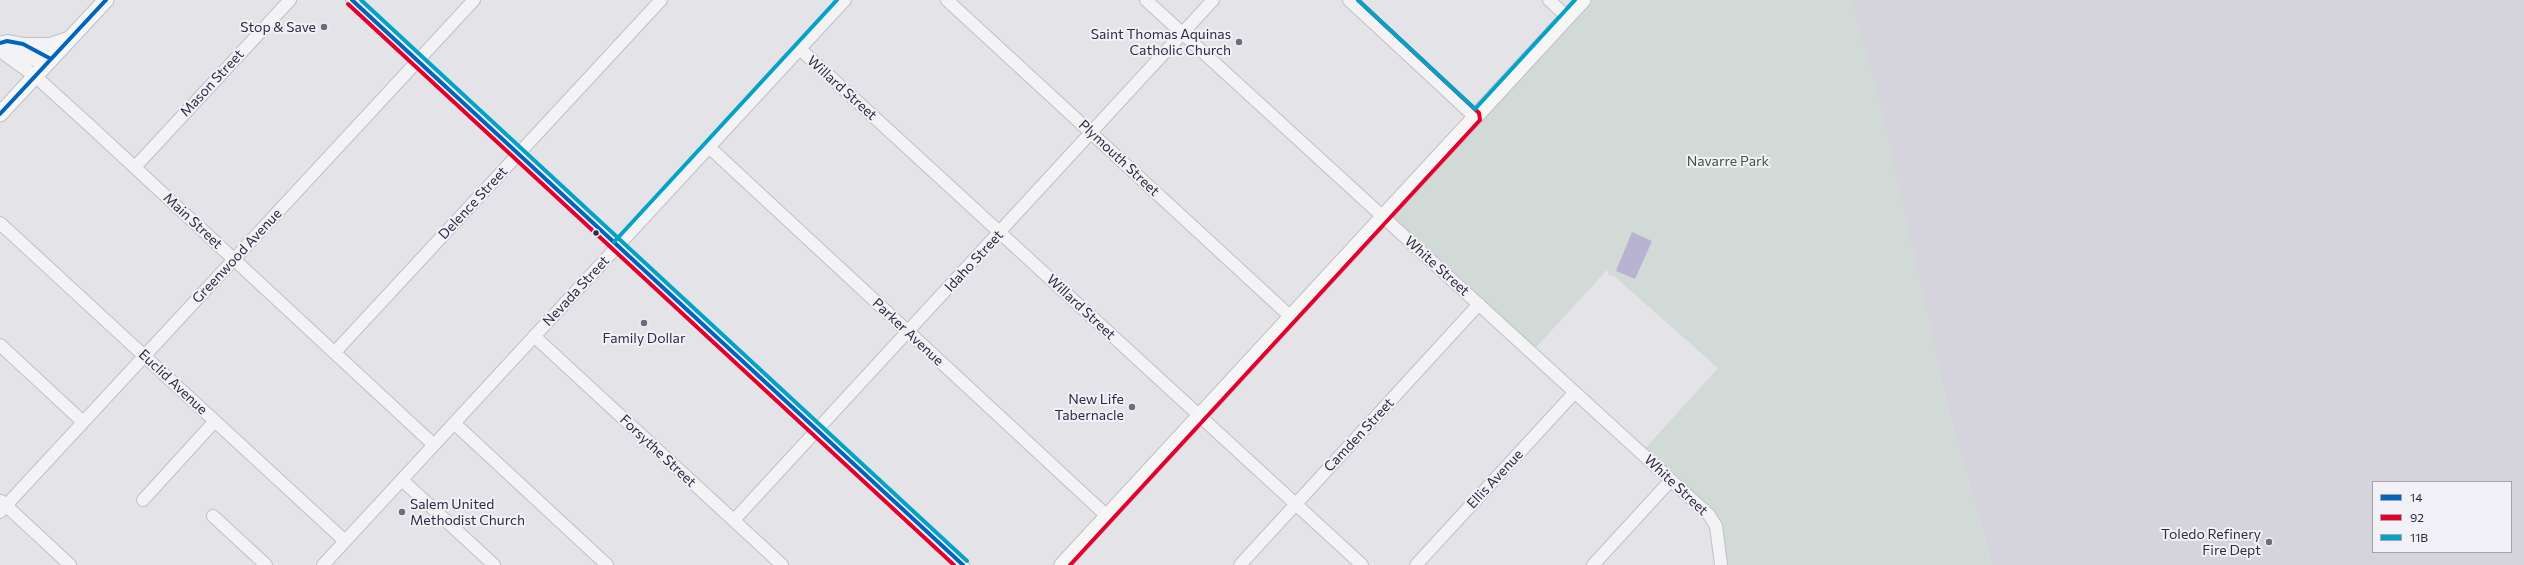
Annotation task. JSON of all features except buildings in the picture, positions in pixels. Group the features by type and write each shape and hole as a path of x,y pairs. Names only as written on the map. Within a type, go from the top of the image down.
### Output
{"main road":[{"path":"0,114 106,0"},
{"path":"1062,565 1583,0"}],"street":[{"name":"Mason Street","path":"135,167 290,0"},
{"path":"352,0 963,565"},
{"name":"Greenwood Avenue","path":"2,506 83,422 474,0"},
{"name":"Delence Street","path":"334,352 661,0"},
{"name":"Nevada Street","path":"323,565 845,0"},
{"name":"Plymouth Street","path":"947,0 1291,317"},
{"name":"White Street","path":"1146,0 1713,519 1718,538 1721,565"},
{"name":"Idaho Street","path":"734,520 818,431 1213,0"},
{"path":"1349,0 1476,117"},
{"path":"1549,0 1567,17"},
{"path":"0,43 7,41 23,44 50,44 72,36"},
{"path":"23,44 49,62"},
{"name":"Willard Street","path":"800,49 1362,565"},
{"path":"0,51 49,62"},
{"name":"Main Street","path":"0,51 35,76 434,445"},
{"name":"Parker Avenue","path":"709,148 1107,516"},
{"name":"Euclid Avenue","path":"0,224 345,541"},
{"name":"Camden Street","path":"1240,565 1479,304"},
{"name":"Forsythe Street","path":"534,336 782,565"},
{"path":"0,345 83,422"},
{"name":"Ellis Avenue","path":"1416,565 1575,392"},
{"path":"142,500 215,421"},
{"path":"454,423 607,565"},
{"path":"402,480 494,565"},
{"path":"1592,565 1671,480"},
{"path":"2,506 70,565"},
{"path":"213,516 266,565"}],"shaded area":[{"path":"1851,0 2524,0 2524,565 1992,565 1948,410 1899,190"},
{"path":"1632,232 1652,241 1635,279 1616,271"}],"green space":[{"name":"Navarre Park","path":"1583,0 1851,0 1879,97 1948,410 1992,565 1722,565 1716,526 1641,453 1718,368 1615,277 1609,275 1607,270 1531,353 1383,217"}],"transit line":[{"name":"14","path":"0,114 106,0"},
{"name":"14","path":"352,0 963,565"},
{"name":"11B","path":"361,0 967,561"},
{"name":"11B","path":"614,242 837,0"},
{"name":"92","path":"1070,565 1480,120 1479,113 1358,0"},
{"name":"11B","path":"1358,0 1475,109 1575,0"},
{"name":"92","path":"348,4 954,565"},
{"name":"14","path":"0,43 7,41 23,44 51,59"}],"place":[{"name":"Stop & Save","path":"324,27"},
{"name":"Saint Thomas Aquinas Catholic Church","path":"1239,42"},
{"name":"Family Dollar","path":"644,323"},
{"name":"New Life Tabernacle","path":"1132,407"},
{"name":"Salem United Methodist Church","path":"402,512"},
{"name":"Toledo Refinery Fire Dept","path":"2269,542"}]}
